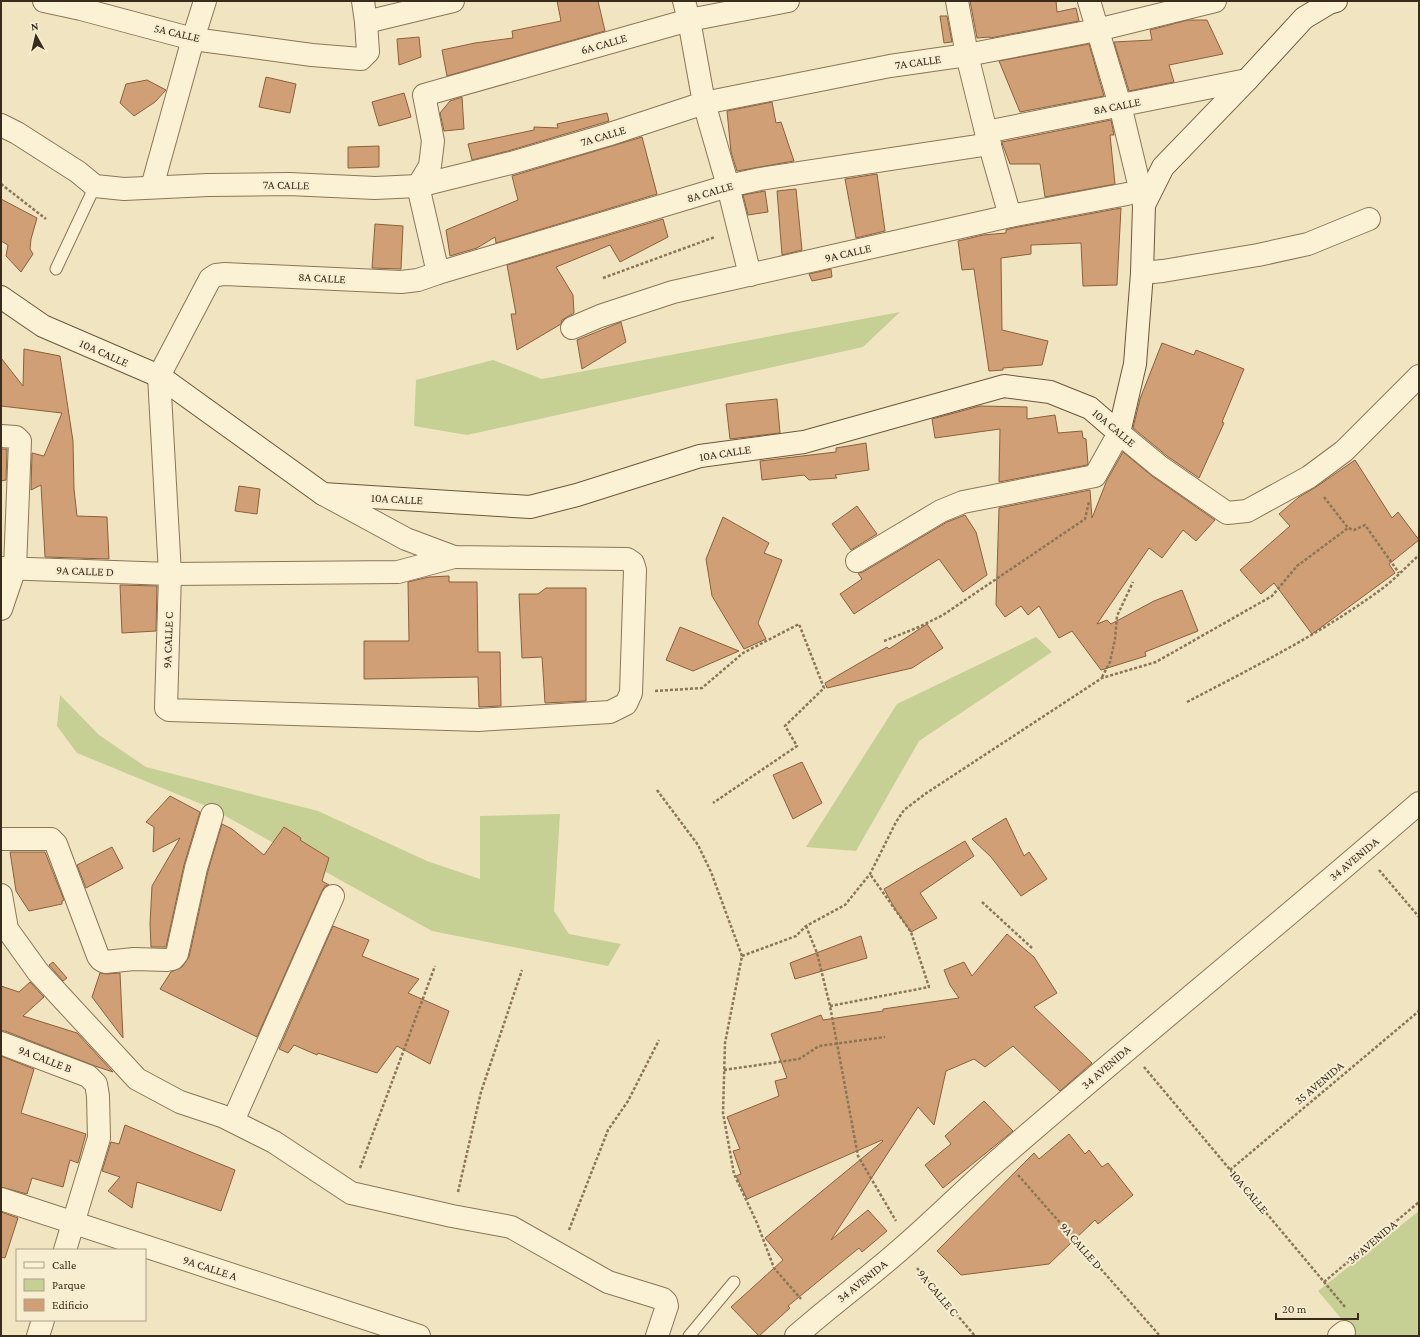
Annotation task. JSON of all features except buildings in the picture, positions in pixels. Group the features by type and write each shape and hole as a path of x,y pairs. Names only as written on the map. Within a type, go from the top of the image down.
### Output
{"street":[{"name":"5A CALLE","path":"44,1 81,9 193,39 312,55 361,59 368,52 364,11"},
{"path":"152,187 205,1"},
{"path":"364,11 453,1"},
{"name":"6A CALLE","path":"418,186 430,166 433,141 424,95 686,11 788,1"},
{"path":"957,1 967,55 1010,216"},
{"path":"857,560 941,511 963,502 1095,476 1119,433 1135,364 1142,273 1136,199 1120,105 1089,1"},
{"name":"7A CALLE","path":"95,186 124,189 282,184 375,188 418,186 511,163 607,135 704,103 890,66 967,55 1097,30 1215,1"},
{"path":"1136,199 1163,167 1247,80 1304,18 1329,3 1336,1"},
{"path":"686,11 704,103 728,186 750,275"},
{"name":"8A CALLE","path":"159,376 210,279 216,275 225,274 401,282 418,280 728,186 988,138 1120,105 1247,80"},
{"path":"1,125 17,133 78,172 95,186"},
{"path":"418,186 438,273"},
{"name":"9A CALLE","path":"572,328 600,316 673,292 1010,216 1136,199"},
{"path":"1142,273 1251,257 1308,244 1369,219"},
{"name":"10A CALLE","path":"1,297 43,326 159,376 323,494 530,507 577,495 700,456 804,442 1004,386 1050,392 1090,408 1159,466 1227,513 1247,511 1309,477 1344,451 1419,376"},
{"name":"9A CALLE C","path":"159,376 170,574 166,705 168,710 478,720 610,712 626,704 631,693"},
{"path":"1,609 8,568 20,441 9,436"},
{"path":"323,494 406,539 454,557 627,559 633,563 635,570 631,693"},
{"name":"9A CALLE D","path":"8,568 170,574 398,572 454,557"},
{"name":"34 AVENIDA","path":"796,1336 817,1317 901,1249 1002,1157 1128,1048 1363,852 1419,803"},
{"path":"1,839 52,839 56,844 98,956 101,960 105,962 134,959 167,960 173,959 177,954 196,868 212,815"},
{"path":"1,895 7,929 38,972 137,1079 180,1102 222,1116 274,1142 351,1193 452,1216 511,1227 608,1282 663,1299 667,1306 657,1336"},
{"path":"233,1121 333,896"},
{"name":"9A CALLE B","path":"1,1043 88,1076 96,1084 98,1096 99,1138 73,1223"},
{"name":"9A CALLE A","path":"1,1199 419,1336"},
{"path":"65,1249 73,1223"},
{"path":"38,1336 43,1321"}],"lane":[{"path":"56,269 95,186"},
{"path":"689,1336 734,1282"}],"path":[{"path":"1,184 46,219"},
{"path":"603,278 738,228"},
{"path":"884,641 919,627 943,615 1084,519 1095,476"},
{"path":"1309,477 1348,528 1354,530 1365,525 1399,573"},
{"path":"742,956 796,936 806,926 845,905 870,874 896,822 904,810 925,794 1102,678 1156,662 1272,596 1297,566 1348,528"},
{"path":"1188,702 1332,623 1384,587 1419,555"},
{"path":"1102,678 1110,662 1115,639 1117,616 1133,582"},
{"path":"631,693 702,688 743,653 799,624 824,688 785,726 797,746 713,803"},
{"path":"656,790 698,845 710,872 742,956 725,1043 724,1070 723,1113 734,1174 757,1223 774,1268 817,1317"},
{"path":"1363,852 1419,917"},
{"path":"830,1006 929,987 911,932 870,874"},
{"path":"982,902 1032,948"},
{"path":"806,926 817,953 830,1006 858,1156 903,1232 901,1249"},
{"path":"351,1193 435,966"},
{"path":"452,1216 481,1092 522,970"},
{"name":"35 AVENIDA","path":"1230,1170 1419,1011"},
{"path":"724,1070 799,1059 819,1046 885,1037"},
{"path":"560,1255 608,1130 628,1101 659,1040"},
{"name":"10A CALLE","path":"1128,1048 1348,1310"},
{"name":"9A CALLE D","path":"1002,1157 1160,1336"},
{"name":"36 AVENIDA","path":"1324,1282 1419,1202"},
{"name":"9A CALLE C","path":"901,1249 975,1336"}],"green space":[{"path":"900,312 863,347 467,435 414,426 416,380 493,360 542,379"},
{"path":"1036,637 1052,652 919,741 856,851 806,847 897,704"},
{"path":"60,695 99,735 146,767 318,811 427,861 480,879 480,816 560,814 554,911 569,934 621,944 608,966 432,931 211,808 77,753 57,726"},
{"path":"1419,1211 1419,1336 1356,1336 1318,1291"}]}
